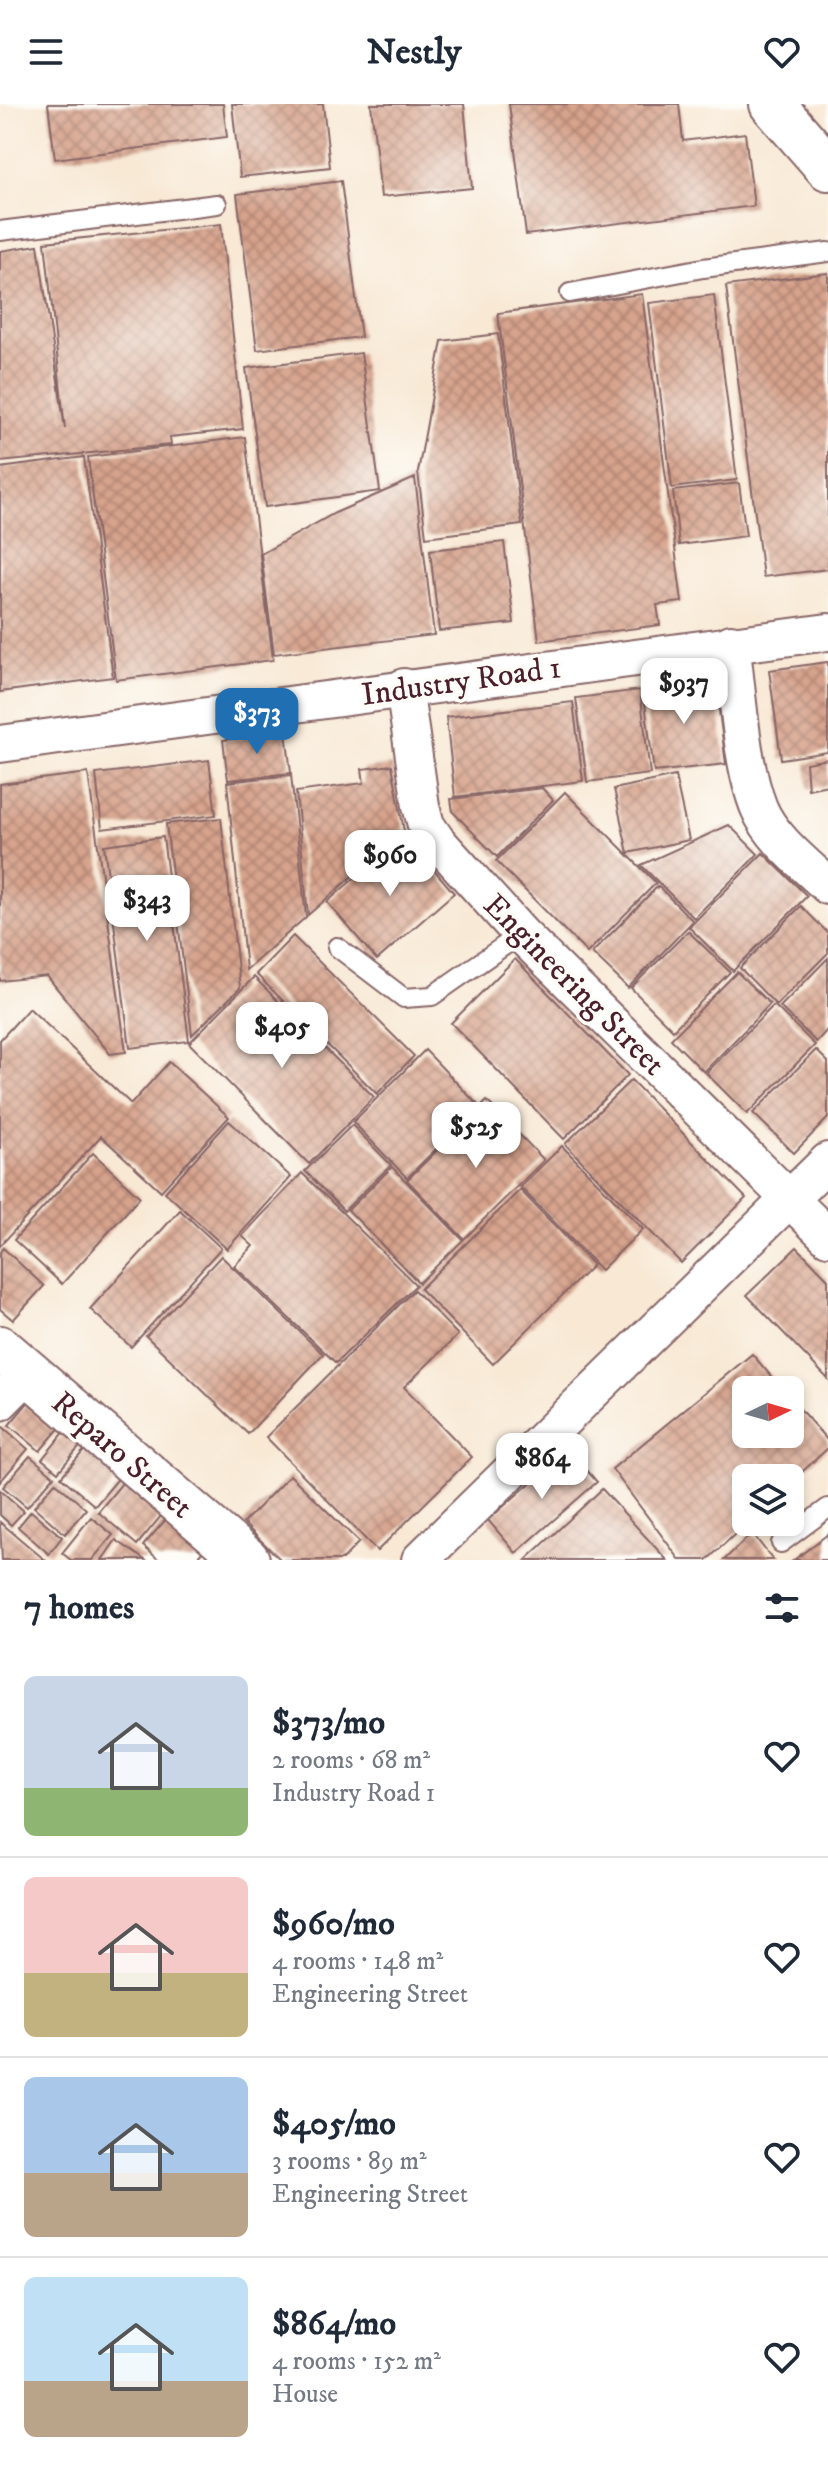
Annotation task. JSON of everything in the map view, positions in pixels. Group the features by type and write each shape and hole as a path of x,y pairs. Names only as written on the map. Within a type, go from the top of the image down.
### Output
{"street":[{"path":"772,104 801,142 828,168"},
{"name":"Industry Road 1","path":"0,744 828,632"},
{"path":"731,643 751,781 759,810 780,838 828,886"},
{"name":"Engineering Street","path":"404,687 426,825 521,934 828,1237"},
{"path":"420,1560 828,1161"},
{"name":"Reparo Street","path":"10,1374 247,1560"}],"lane":[{"path":"0,231 217,204"},
{"path":"570,293 703,268 828,252"},
{"path":"337,947 404,998 432,996 521,934"},
{"path":"781,1543 828,1508"}],"building":[{"path":"48,104 223,104 227,137 55,159"},
{"path":"232,104 323,104 330,167 240,177"},
{"path":"371,104 464,104 472,188 381,197"},
{"path":"509,104 679,104 683,141 745,133 754,206 526,235"},
{"path":"341,181 361,337 257,350 237,194"},
{"path":"221,224 243,429 170,437 171,445 0,462 0,251 38,245 65,429 45,242"},
{"path":"828,273 828,569 763,577 726,286"},
{"path":"642,294 682,602 657,605 660,625 539,641 498,313"},
{"path":"714,295 737,480 672,488 649,303"},
{"path":"498,334 522,525 426,537 418,472 442,341"},
{"path":"361,353 380,491 265,507 246,368"},
{"path":"245,437 273,660 116,680 88,457"},
{"path":"84,457 113,677 0,692 0,468"},
{"path":"415,478 434,635 274,654 261,554 335,513"},
{"path":"739,483 746,536 679,545 673,491"},
{"path":"504,542 514,623 439,631 430,550"},
{"path":"828,662 828,752 781,759 769,670"},
{"path":"715,680 726,764 654,772 643,688"},
{"path":"640,690 650,774 587,782 576,698"},
{"path":"573,702 583,781 455,797 446,717"},
{"path":"286,732 291,773 228,780 223,740"},
{"path":"828,759 828,785 808,789 806,763"},
{"path":"209,760 216,815 102,829 96,774"},
{"path":"392,765 404,831 308,915 296,792 364,783 362,769"},
{"path":"88,773 126,1052 110,1054 47,976 0,981 0,784"},
{"path":"291,775 306,917 246,970 227,782"},
{"path":"675,776 689,840 628,853 614,789"},
{"path":"542,788 553,800 497,857 453,812 451,799"},
{"path":"565,792 656,883 587,953 496,861"},
{"path":"221,818 240,988 192,1035 166,824"},
{"path":"729,825 758,854 694,918 641,865"},
{"path":"404,835 454,893 377,960 327,902"},
{"path":"163,837 189,1041 130,1048 104,845"},
{"path":"763,853 807,896 733,971 689,927"},
{"path":"658,886 693,921 628,988 592,953"},
{"path":"801,906 828,933 828,953 776,1005 740,968"},
{"path":"688,931 730,972 673,1030 631,988"},
{"path":"293,936 414,1056 377,1094 256,974"},
{"path":"828,958 828,1029 816,1042 780,1007"},
{"path":"515,959 628,1075 564,1139 451,1023"},
{"path":"737,972 770,1004 704,1072 671,1039"},
{"path":"254,977 374,1097 309,1164 189,1043"},
{"path":"774,1005 815,1045 747,1114 706,1073"},
{"path":"29,1008 131,1104 169,1062 229,1117 161,1191 101,1136 0,1246 0,1040"},
{"path":"425,1050 479,1106 407,1178 353,1122"},
{"path":"816,1050 828,1062 828,1118 794,1153 753,1113"},
{"path":"631,1080 746,1198 681,1263 565,1144"},
{"path":"487,1101 544,1160 464,1239 407,1180"},
{"path":"229,1121 291,1177 227,1249 165,1192"},
{"path":"352,1125 391,1165 344,1211 305,1171"},
{"path":"562,1146 643,1229 601,1270 520,1187"},
{"path":"93,1153 140,1197 62,1284 14,1240"},
{"path":"392,1167 463,1240 419,1283 348,1210"},
{"path":"302,1173 416,1285 336,1363 234,1266 253,1246 242,1236"},
{"path":"520,1190 593,1265 493,1364 420,1289"},
{"path":"180,1210 221,1248 131,1347 90,1309"},
{"path":"797,1247 828,1279 828,1379 747,1295"},
{"path":"3,1248 44,1286 13,1320 0,1309 0,1252"},
{"path":"221,1256 323,1354 248,1434 146,1336"},
{"path":"414,1290 458,1335 404,1387 472,1457 377,1551 266,1437"},
{"path":"752,1354 771,1376 732,1376 732,1448 804,1448 804,1414 828,1441 828,1448 804,1470 804,1464 732,1464 733,1536 707,1560 680,1560 612,1469"},
{"path":"31,1399 61,1426 40,1451 9,1425"},
{"path":"3,1427 28,1449 0,1482 0,1430"},
{"path":"66,1430 82,1444 58,1472 42,1459"},
{"path":"94,1439 127,1468 95,1506 61,1477"},
{"path":"569,1449 597,1482 516,1553 488,1520"},
{"path":"30,1456 54,1476 27,1507 3,1487"},
{"path":"290,1475 359,1542 342,1560 281,1560 243,1523"},
{"path":"127,1477 166,1510 137,1545 98,1512"},
{"path":"55,1482 86,1509 65,1534 34,1507"},
{"path":"602,1489 667,1560 526,1560"},
{"path":"0,1490 24,1511 11,1525 0,1515"},
{"path":"31,1511 62,1537 49,1554 18,1527"},
{"path":"91,1517 113,1535 92,1560 71,1560 62,1553"},
{"path":"167,1518 204,1550 195,1560 159,1560 143,1546"},
{"path":"0,1522 45,1560 2,1560"},
{"path":"828,1534 828,1560 794,1560"},
{"path":"749,1536 754,1536 773,1560 724,1560"},
{"path":"116,1540 145,1560 102,1560"}]}
